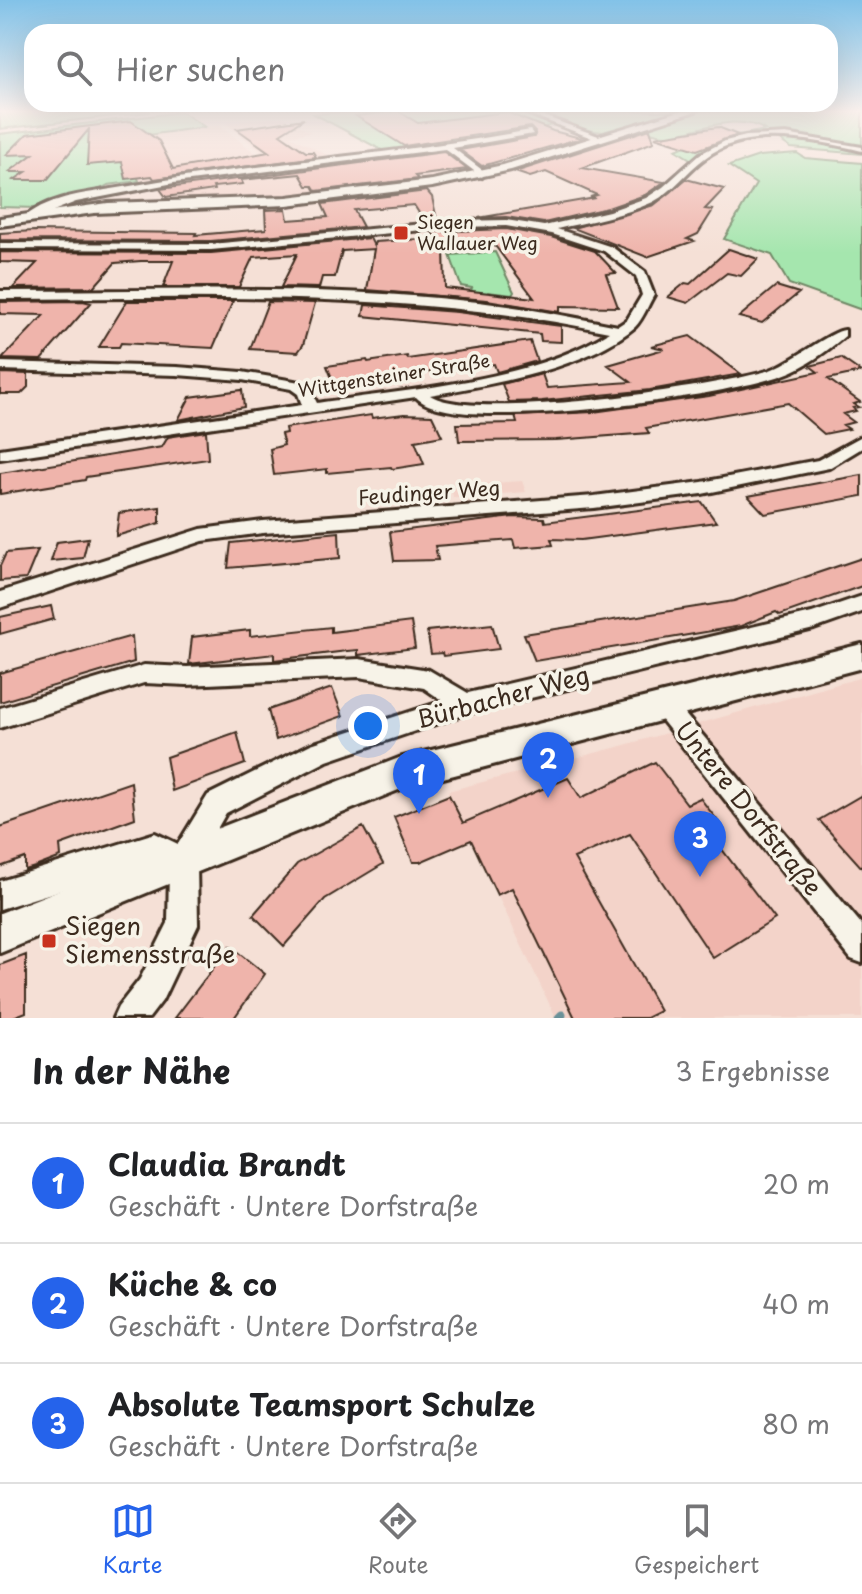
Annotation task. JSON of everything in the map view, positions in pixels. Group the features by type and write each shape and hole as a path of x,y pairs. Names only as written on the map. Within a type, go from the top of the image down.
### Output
{"street":[{"path":"30,217 65,203 204,174 349,159"},
{"path":"462,159 482,174"},
{"path":"0,222 92,209 337,197 482,174 537,159"},
{"path":"0,246 211,247 455,224 506,223 550,230 649,200 665,191 701,159"},
{"name":"Wittgensteiner Straße","path":"0,454 484,382 546,364 622,331 638,317 646,304 647,288 641,274 608,249 550,230"},
{"path":"0,295 403,298 536,313 622,331"},
{"path":"420,393 430,403 485,410 572,406 646,398 775,374 823,349 840,333"},
{"path":"0,366 242,376 295,385 305,392 311,407"},
{"name":"Feudinger Weg","path":"0,600 201,535 263,527 594,502 702,488 823,464 830,457 850,450 862,441"},
{"name":"Bürbacher Weg","path":"200,854 217,804 320,752 465,704 814,621 862,604"},
{"name":"Untere Dorfstraße","path":"200,854 399,774 862,656"},
{"path":"0,718 144,674 187,676 359,668 429,679 465,704"},
{"name":"Untere Dorfstraße","path":"665,707 862,948"},
{"path":"0,895 155,847 200,854"},
{"path":"0,933 200,854"},
{"path":"129,1018 151,990 183,925 200,854"}],"shaded area":[{"path":"132,159 262,159 268,163 139,181"},
{"path":"270,159 314,159 274,162"},
{"path":"381,159 456,159 474,171 380,188 274,196 165,199 156,186 192,177"},
{"path":"522,481 526,492 491,495 489,491 481,492 481,496 453,497 451,486"},
{"path":"862,677 862,1018 556,1018 448,791 614,748"}],"green space":[{"path":"0,159 132,159 139,181 108,185 99,190 107,191 38,208 0,207"},
{"path":"751,159 811,159 862,163 862,310 789,284 772,255 724,239 756,184 729,166"},
{"path":"495,252 514,292 512,295 488,292 481,303 466,301 472,288 461,286 450,255"}],"building":[{"path":"27,159 65,159 47,180 14,180 26,172 9,172"},
{"path":"87,159 168,159 173,169 232,159 305,159 154,179 152,176 126,179 122,162 87,165"},
{"path":"394,159 453,159 467,169 415,176 418,179 316,191 313,186 307,186 300,174 241,180 243,184 166,197 160,189"},
{"path":"472,159 508,159 482,166"},
{"path":"557,159 608,159 582,168 664,182 645,195 608,208 544,223 506,217 478,218 595,198 590,197 597,195 546,172 530,177 515,172"},
{"path":"686,179 724,189 705,209 713,210 698,234 687,239 694,241 647,257 573,228 654,205"},
{"path":"427,191 432,197 437,220 424,221 414,205 354,210 363,227 211,241 0,240 0,233 34,231 195,235 266,229 265,210 286,209 288,220 328,217 322,204"},
{"path":"506,229 551,237 595,251 616,273 606,274 618,307 560,306 560,312 487,300 367,290 374,249 342,251 335,277 322,277 319,288 281,287 297,254 253,257 239,287 163,287 173,261 141,261 115,263 94,287 13,288 37,263 0,262 0,252 211,253 370,238 374,246 375,242 436,238 432,232","holes":["444,247 496,247 534,298 445,288"]},
{"path":"729,249 758,259 741,276 727,273 688,303 668,297 685,283 690,284"},
{"path":"776,286 799,293 762,323 739,317"},
{"path":"127,301 233,301 213,348 121,343 119,347 99,347"},
{"path":"0,302 91,303 41,360 2,359 44,315 0,314"},
{"path":"268,302 315,303 303,345 298,352 250,349"},
{"path":"365,305 457,312 561,326 561,342 541,341 540,334 363,316"},
{"path":"690,336 741,374 650,390 542,401 509,402 502,384 542,374 547,388 631,382 608,365 664,349 651,346"},
{"path":"530,341 537,361 497,372 494,364 417,374 419,378 336,388 327,366 407,356 408,359"},
{"path":"841,358 861,372 828,379 860,402 854,404 859,407 853,408 856,411 843,414 854,422 843,425 849,429 824,434 788,403 646,428 649,433 556,440 459,441 457,424 517,423 515,416 593,412 709,396 818,372 810,366"},
{"path":"0,373 28,374 28,387 21,394 0,394"},
{"path":"242,390 244,407 178,420 190,397"},
{"path":"371,415 372,418 432,415 442,436 415,441 424,464 392,469 327,473 327,469 274,475 270,449 284,445 281,434 286,433 285,428"},
{"path":"206,431 208,459 86,477 85,480 0,494 0,473 162,447 168,437"},
{"path":"862,475 862,496 765,514 748,496"},
{"path":"702,502 716,522 581,540 551,539 553,545 515,548 513,540 435,546 438,560 394,561 390,532 513,517 544,518 545,522"},
{"path":"160,507 160,523 116,536 119,513"},
{"path":"339,532 340,558 228,568 231,543"},
{"path":"88,538 83,558 51,561 57,542"},
{"path":"38,550 26,579 0,581 0,566 6,553"},
{"path":"862,558 862,586 741,626 535,661 524,634 734,601"},
{"path":"51,606 54,619 0,634 0,617"},
{"path":"411,622 415,648 358,655 358,650 274,660 274,654 189,664 192,637 250,630 250,636 331,627 331,632"},
{"path":"492,624 499,649 443,656 442,653 431,654 427,631"},
{"path":"132,636 134,662 0,702 0,673"},
{"path":"332,688 343,716 276,740 268,710"},
{"path":"237,732 245,764 172,791 166,757"},
{"path":"655,762 687,804 700,798 717,820 705,827 775,919 713,958 630,834 574,858 660,1011 646,1018 575,1018 512,888 497,895 471,840 420,862 413,862 394,817 449,795 463,823 568,778 581,798"},
{"path":"131,782 135,818 60,845 61,857 35,867 25,870 25,858 0,867 0,827"},
{"path":"862,795 862,868 819,820"},
{"path":"363,827 383,864 325,899 284,946 253,915 297,864"},
{"path":"230,946 265,974 234,1018 175,1018"},
{"path":"26,955 26,1012 11,1018 0,1018 0,965"}],"waterway":[{"path":"559,1018 562,1015"}],"place":[{"name":"Siegen Wallauer Weg","path":"401,233"},
{"name":"Küche & co","path":"548,798"},
{"name":"Claudia Brandt","path":"419,814"},
{"name":"Absolute Teamsport Schulze","path":"700,877"},
{"name":"Siegen Siemensstraße","path":"49,941"}]}
